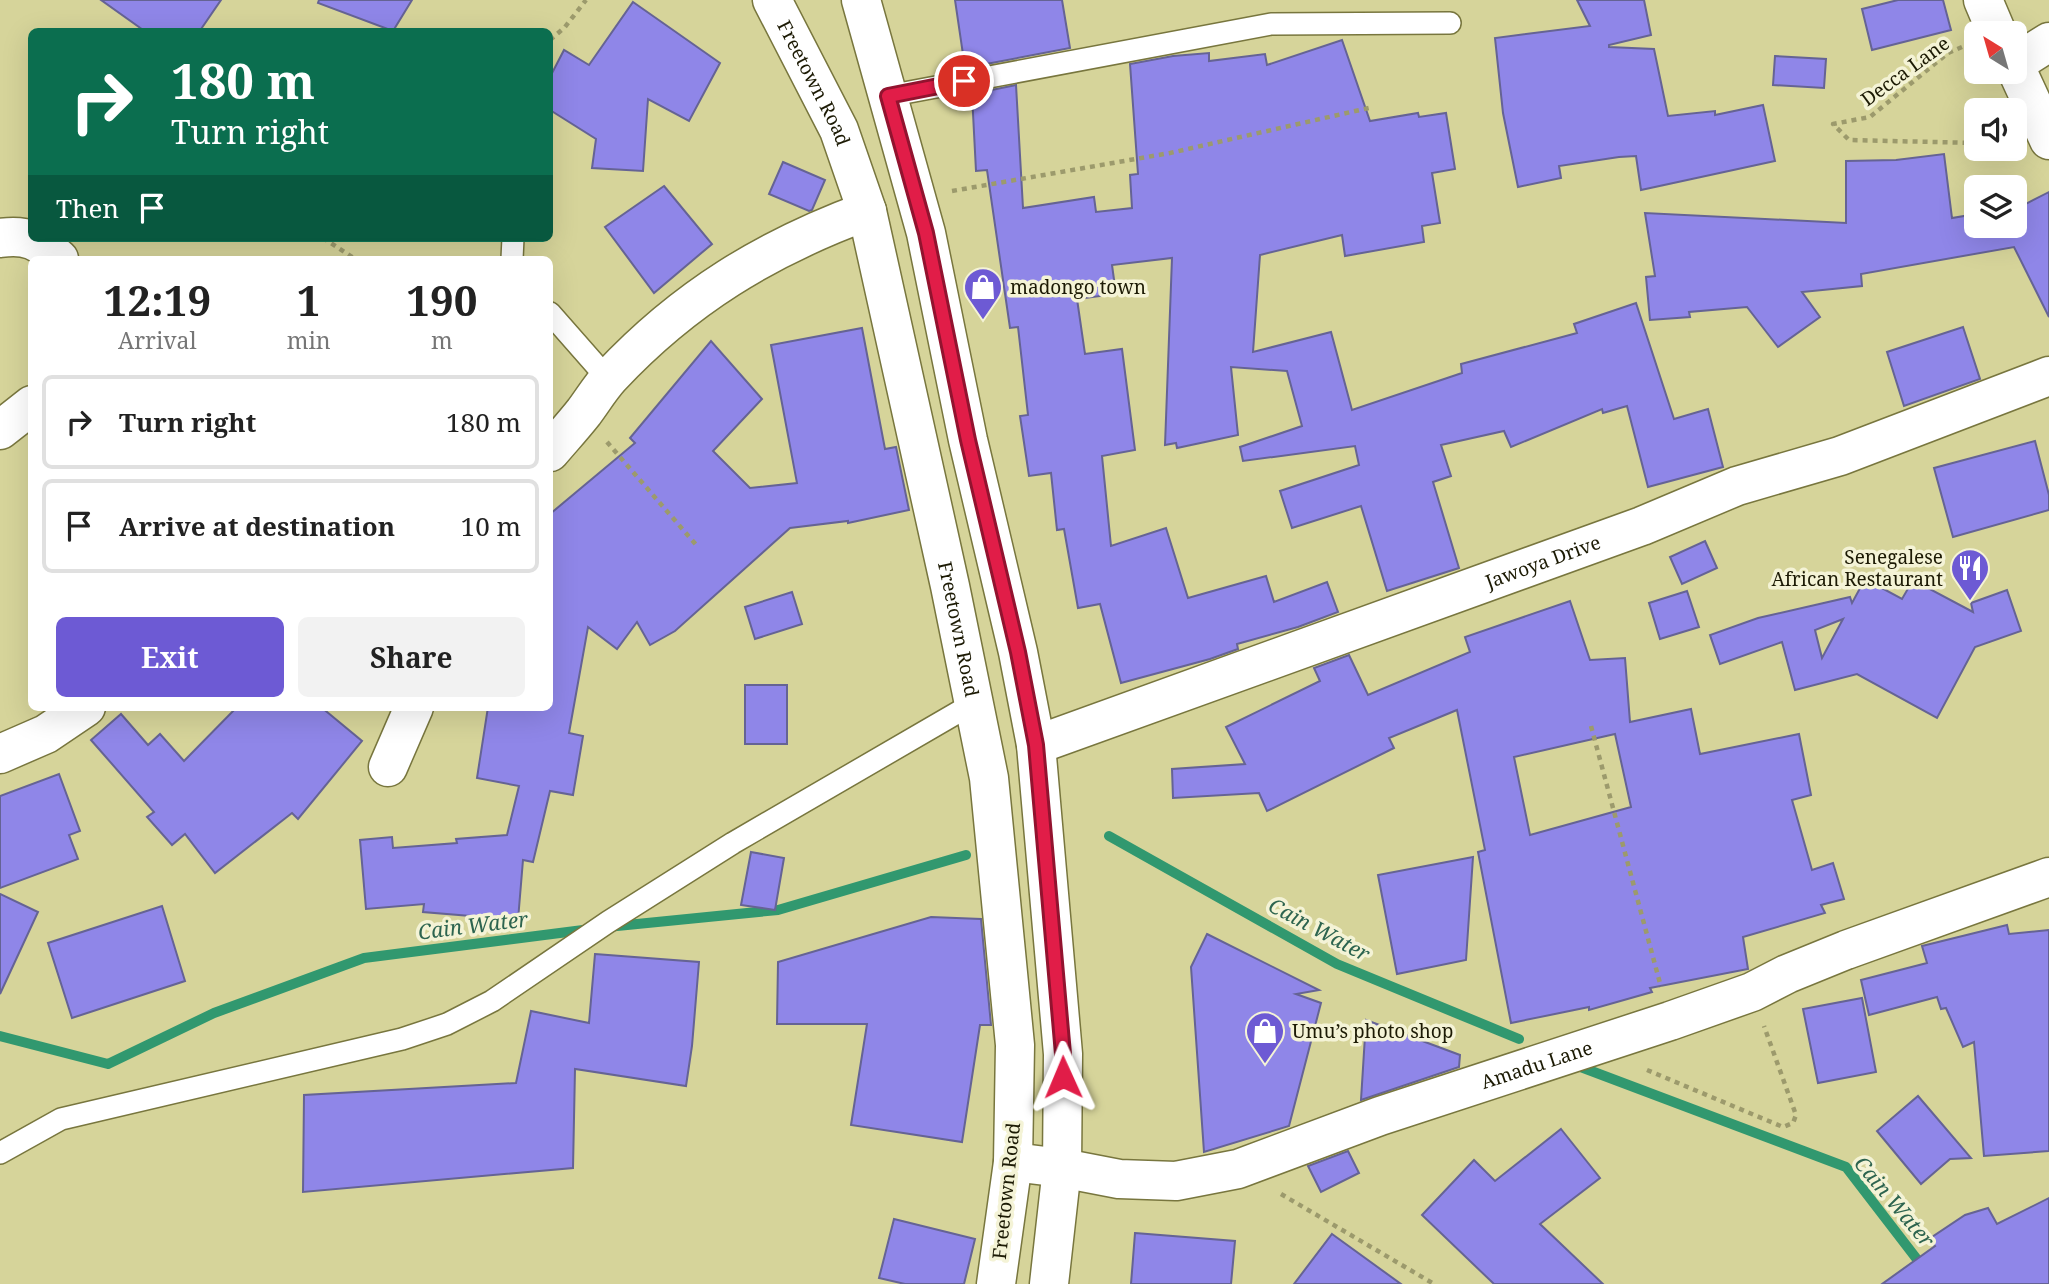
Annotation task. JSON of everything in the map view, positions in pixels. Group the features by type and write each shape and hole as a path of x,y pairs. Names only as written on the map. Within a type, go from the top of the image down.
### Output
{"street":[{"name":"Freetown Road","path":"772,0 839,130 867,211 989,778 1015,1045 1013,1162 996,1284"},
{"path":"861,0 926,233 968,440 1018,652 1036,745 1063,1054 1062,1168 1049,1284"},
{"path":"1982,21 1983,0"},
{"path":"2027,56 2049,42"},
{"path":"2023,84 2049,140"},
{"path":"553,448 608,379 665,324 726,278 775,249 867,211"},
{"path":"0,238 28,238"},
{"path":"38,242 55,256"},
{"name":"Jawoya Drive","path":"1036,745 1642,526 1737,486 1840,456 2049,376"},
{"path":"0,430 28,408"},
{"path":"0,754 47,734 80,711"},
{"path":"388,767 412,711"},
{"name":"Amadu Lane","path":"1013,1162 1119,1179 1176,1181 1238,1169 1380,1116 1752,992 1787,974 1835,955 2049,877"}],"lane":[{"path":"888,96 1271,24 1450,23"},
{"path":"553,316 608,379"},
{"path":"0,1153 61,1119 402,1039 447,1024 492,1001 608,922 733,843 974,703"}],"path":[{"path":"553,37 565,27 586,0"},
{"name":"Decca Lane","path":"1964,46 1948,53 1870,117 1833,124 1849,140 1964,143"},
{"path":"915,197 1170,153 1373,107"},
{"path":"329,242 350,256"},
{"path":"583,413 698,547"},
{"path":"1591,726 1670,1021"},
{"path":"1591,1047 1783,1126 1793,1123 1796,1115 1752,992"},
{"path":"1238,1169 1434,1284"}],"building":[{"path":"101,0 221,0 202,28 140,28"},
{"path":"319,0 412,0 395,28 385,28 318,3"},
{"path":"955,0 1062,0 1070,48 965,68"},
{"path":"1577,0 1644,0 1651,35 1609,47 1654,49 1668,116 1715,111 1715,115 1763,105 1775,161 1641,190 1636,156 1619,157 1559,166 1561,178 1518,187 1503,113 1495,38 1590,26"},
{"path":"1898,0 1943,0 1951,30 1872,50 1862,9"},
{"path":"633,2 720,63 689,121 648,99 643,171 592,168 596,139 553,112 553,71 564,50 589,65"},
{"path":"1342,40 1370,121 1418,113 1419,117 1446,113 1455,169 1432,173 1440,223 1422,226 1424,242 1345,256 1342,235 1260,255 1253,352 1331,332 1352,410 1462,373 1461,364 1577,333 1574,324 1636,303 1674,419 1708,409 1723,467 1648,487 1627,406 1603,413 1602,409 1511,447 1504,431 1441,445 1451,476 1433,482 1459,568 1387,591 1361,506 1292,528 1280,491 1359,465 1355,446 1243,461 1240,447 1302,426 1287,371 1231,367 1238,435 1177,448 1176,443 1165,445 1172,258 1112,265 1116,294 1077,299 1085,354 1122,349 1135,450 1102,456 1111,546 1166,528 1188,598 1266,576 1274,602 1327,582 1338,612 1298,627 1237,644 1238,649 1210,659 1121,683 1100,604 1078,608 1064,529 1057,530 1051,473 1029,476 1020,416 1028,415 1018,327 1010,328 987,170 976,171 972,94 1016,85 1023,208 1094,197 1096,212 1132,208 1130,175 1138,174 1130,64 1209,53 1209,61 1265,54 1267,65"},
{"path":"1775,56 1826,59 1824,88 1773,85"},
{"path":"1944,154 1952,218 1964,216 1964,238 2027,238 2027,203 2049,192 2049,317 2014,247 1861,274 1862,286 1802,292 1820,317 1778,347 1747,307 1689,312 1690,317 1650,320 1646,277 1655,276 1645,213 1846,223 1846,161 1896,160"},
{"path":"783,162 825,180 812,210 769,194"},
{"path":"664,186 712,244 654,293 605,227"},
{"path":"1963,327 1980,379 1904,406 1887,352"},
{"path":"862,328 885,449 896,447 909,510 848,523 790,528 675,631 650,645 637,622 617,649 588,627 569,733 583,736 573,795 550,791 533,862 523,860 518,920 423,912 424,904 366,909 360,840 392,837 393,848 457,843 456,839 507,835 519,786 477,778 487,711 553,711 553,511 635,443 630,438 711,341 762,399 713,451 750,488 797,483 771,345"},
{"path":"2035,441 2049,495 2049,510 1953,537 1934,468"},
{"path":"1705,541 1717,568 1682,584 1670,557"},
{"path":"1865,579 1902,599 1913,580 1973,612 1971,603 2007,590 2021,631 1975,647 1937,718 1857,674 1795,690 1782,642 1720,664 1710,635 1758,618 1850,597 1852,603","holes":["1843,619 1822,658 1815,630"]},
{"path":"1687,591 1699,627 1660,639 1649,603"},
{"path":"792,592 802,624 755,639 745,607"},
{"path":"1570,601 1590,660 1625,658 1630,722 1691,709 1700,754 1799,734 1811,795 1792,800 1812,870 1833,863 1844,899 1821,905 1825,913 1743,937 1748,969 1650,988 1652,992 1589,1010 1589,1007 1511,1023 1478,852 1485,850 1457,710 1389,738 1394,748 1267,811 1259,793 1173,798 1172,769 1245,764 1226,727 1320,681 1314,668 1349,655 1368,695 1470,652 1465,637","holes":["1615,734 1631,807 1530,835 1514,757"]},
{"path":"745,685 787,685 787,744 745,744"},
{"path":"233,711 326,711 362,741 298,819 292,813 215,873 185,834 172,845 147,817 154,812 91,740 121,714 148,745 160,734 184,761"},
{"path":"59,774 80,831 69,835 78,859 0,888 0,796"},
{"path":"751,852 784,858 775,910 741,905"},
{"path":"1473,857 1466,960 1397,974 1378,875"},
{"path":"0,894 38,912 0,994"},
{"path":"162,906 185,981 72,1018 48,943"},
{"path":"931,917 981,919 991,1025 980,1025 962,1142 851,1125 867,1024 777,1024 778,962"},
{"path":"2007,925 2009,934 2049,930 2049,1151 1984,1156 1974,1042 1963,1047 1946,1008 1941,1009 1937,997 1869,1015 1861,980 1927,963 1922,946"},
{"path":"1207,934 1319,990 1296,994 1321,1003 1289,1126 1204,1152 1191,967"},
{"path":"595,954 699,962 686,1086 575,1069 573,1168 303,1192 304,1095 516,1083 531,1011 589,1023"},
{"path":"1862,998 1876,1072 1818,1083 1803,1009"},
{"path":"1366,1020 1460,1055 1459,1067 1361,1100"},
{"path":"1918,1096 1971,1158 1950,1159 1921,1184 1877,1131"},
{"path":"1561,1129 1600,1178 1540,1224 1603,1284 1494,1284 1422,1215 1474,1160 1495,1181"},
{"path":"1348,1151 1359,1173 1321,1192 1308,1166"},
{"path":"2049,1198 2049,1284 1882,1284 1935,1246 1929,1239 1965,1215 1988,1208 1997,1224"},
{"path":"894,1219 975,1239 964,1284 905,1284 879,1278"},
{"path":"1135,1233 1235,1241 1231,1284 1131,1284"},
{"path":"1332,1234 1401,1284 1294,1284"}],"waterway":[{"name":"Cain Water","path":"1109,836 1337,964 1519,1039"},
{"name":"Cain Water","path":"607,927 778,910 966,855"},
{"name":"Cain Water","path":"0,1036 108,1064 214,1013 364,958 591,929"},
{"name":"Cain Water","path":"1578,1066 1846,1167 1936,1284"}],"place":[{"name":"madongo town","path":"983,321"},
{"name":"Senegalese African Restaurant","path":"1970,602"},
{"name":"Umu’s photo shop","path":"1265,1065"}],"route":[{"path":"964,81 888,96 926,233 968,440 1018,652 1036,745 1063,1077"}]}
